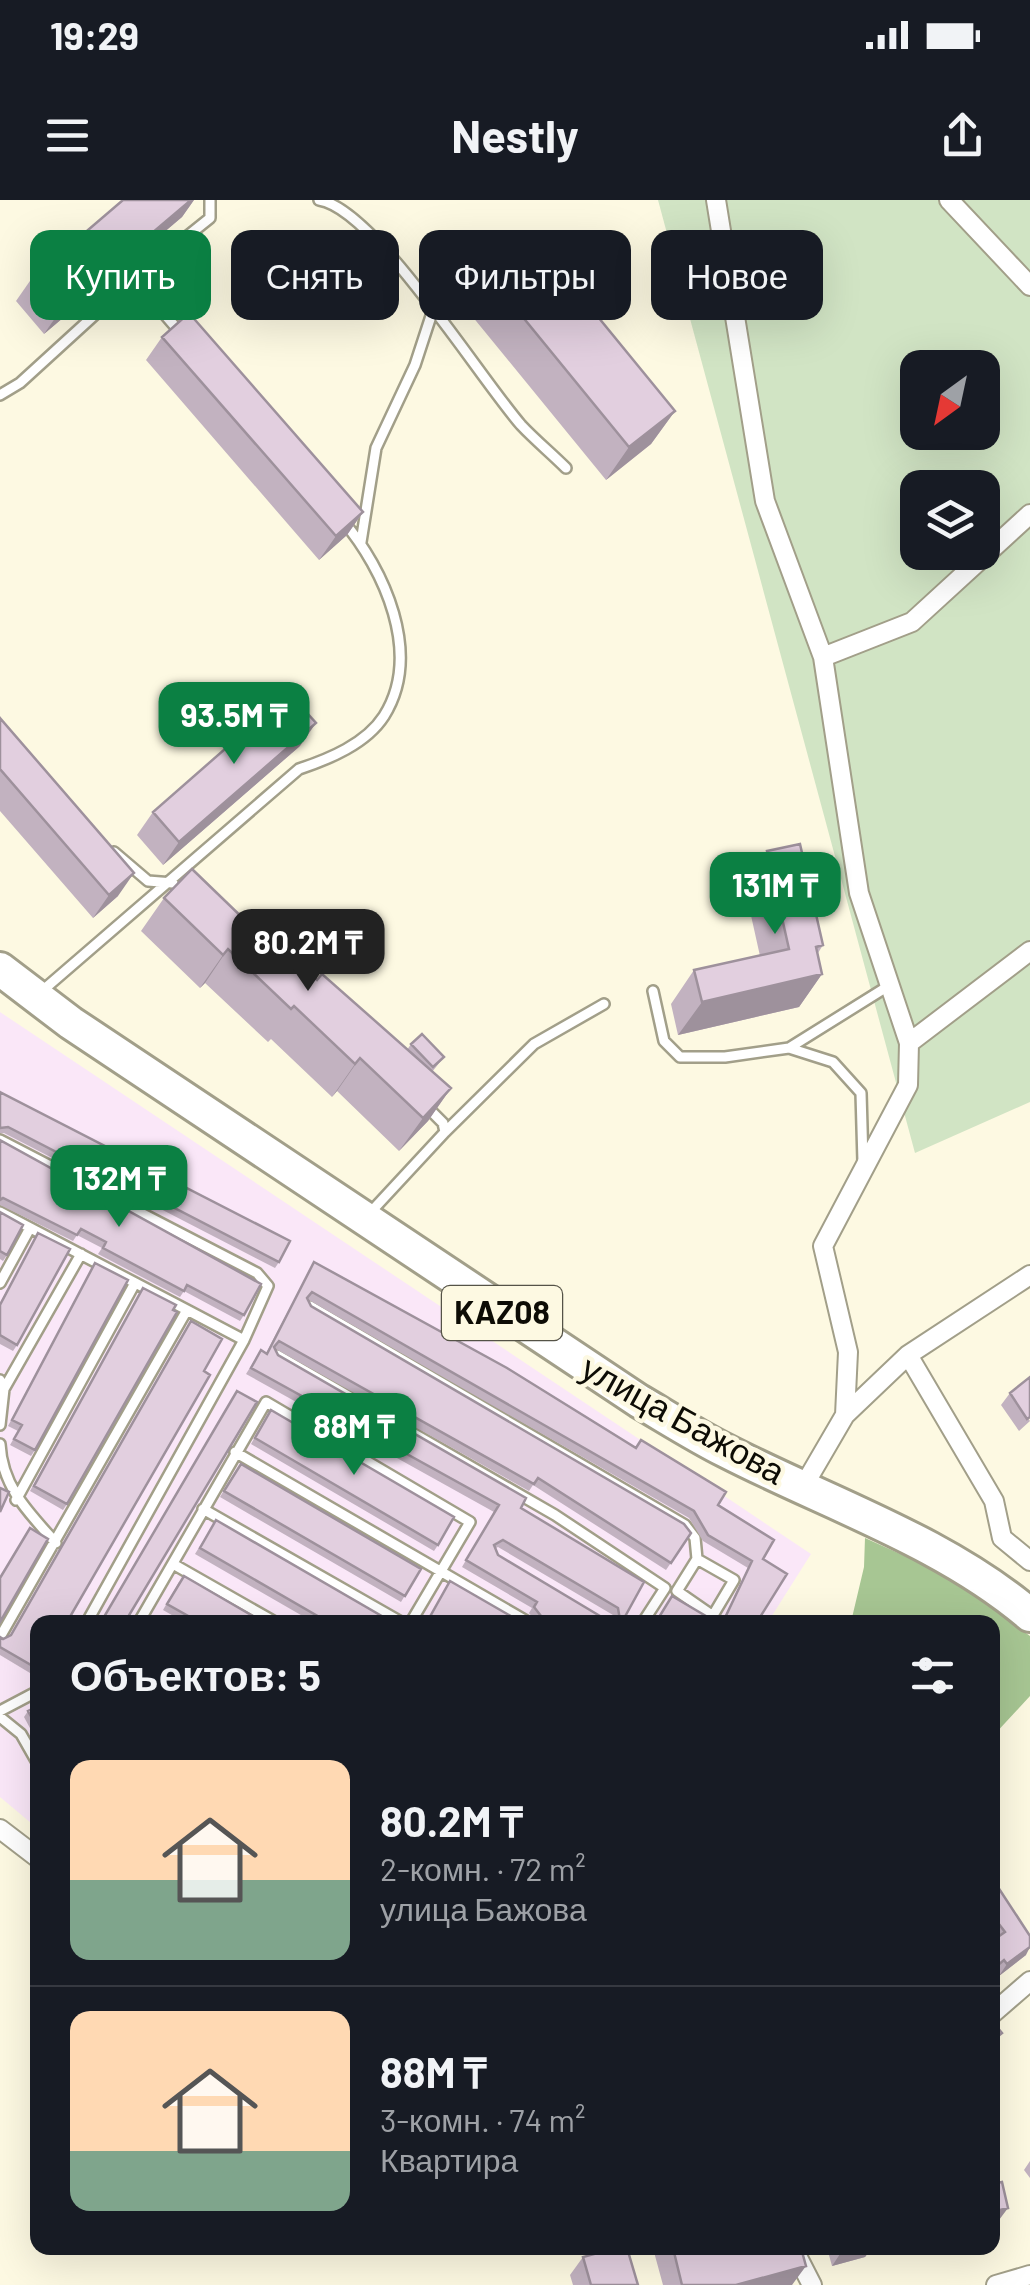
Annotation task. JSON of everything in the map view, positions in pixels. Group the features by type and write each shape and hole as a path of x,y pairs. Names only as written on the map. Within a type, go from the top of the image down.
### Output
{"highway":[{"name":"улица Бажова","path":"0,968 529,1332 639,1402 725,1451 968,1572 1000,1590 1030,1615"}],"street":[{"path":"716,200 765,500 823,656 859,893 909,1043 908,1085 823,1246 848,1352 845,1415"},
{"path":"949,200 1030,286"},
{"path":"823,656 912,622 1030,514"},
{"path":"909,1043 1030,950"},
{"path":"803,1487 845,1415 908,1356 1030,1275"},
{"path":"908,1356 994,1501 1002,1538 1030,1561"},
{"path":"0,1829 30,1852"},
{"path":"1000,2007 1030,1982"},
{"path":"797,2255 812,2285"},
{"path":"996,2285 1030,2275"}],"lane":[{"path":"319,200 336,202 394,258 419,294"},
{"path":"195,230 210,218 214,201"},
{"path":"0,396 20,383 88,320"},
{"path":"170,320 184,337"},
{"path":"361,542 376,448 415,365 429,320"},
{"path":"438,320 522,426 566,468"},
{"path":"36,996 299,769 340,755 384,717 398,677 397,617 361,542 336,513"},
{"path":"99,839 148,881 172,882 187,895"},
{"path":"653,991 664,1041 680,1057 725,1057 789,1048 890,985"},
{"path":"365,1218 534,1044 604,1004"},
{"path":"789,1048 833,1062 861,1093 864,1163"},
{"path":"414,1096 443,1122 445,1132"},
{"path":"0,1140 257,1273 268,1286 244,1340 91,1615"},
{"path":"0,1212 244,1340"},
{"path":"0,1283 30,1228"},
{"path":"0,1425 2,1385 81,1254"},
{"path":"16,1500 135,1283"},
{"path":"310,1306 685,1524 695,1538 698,1559 677,1591"},
{"path":"0,1637 187,1310"},
{"path":"277,1355 556,1514 665,1588 677,1591 706,1615"},
{"path":"145,1615 266,1402 470,1522 416,1615"},
{"path":"0,1444 1,1460 16,1500 56,1543"},
{"path":"235,1452 516,1615"},
{"path":"203,1509 389,1615"},
{"path":"698,1559 734,1580 713,1615"},
{"path":"174,1564 263,1615"},
{"path":"648,1615 665,1588"},
{"path":"30,1697 0,1714 21,1734 30,1750"}],"shaded area":[{"path":"0,1012 811,1554 772,1615 30,1615 30,1822 0,1797"}],"green space":[{"path":"658,200 1030,200 1030,1102 915,1153 690,320 823,320 823,230 666,230"},
{"path":"865,1538 949,1576 1030,1636 1030,1696 1000,1728 1000,1615 853,1615 864,1567"}],"building":[{"path":"123,200 191,200 156,230 88,230"},
{"path":"181,320 195,320 363,512 336,536 162,337"},
{"path":"525,320 601,320 675,411 629,447"},
{"path":"289,693 316,723 179,842 153,812"},
{"path":"0,718 134,873 109,895 0,769"},
{"path":"800,844 823,945 816,947 822,974 702,1002 694,970 789,949 767,851"},
{"path":"192,869 252,927 257,922 317,980 322,974 451,1088 423,1118 360,1058 355,1064 294,1006 291,1009 228,949 223,955 164,898"},
{"path":"422,1034 444,1057 433,1067 411,1044"},
{"path":"0,1092 290,1241 279,1262 99,1169 97,1173 8,1127 0,1128"},
{"path":"0,1140 261,1284 244,1315 187,1285 184,1291 103,1248 106,1242 81,1229 77,1235 3,1198 0,1200"},
{"path":"0,1212 23,1225 7,1255 0,1251"},
{"path":"38,1233 70,1249 17,1345 0,1335 0,1305"},
{"path":"314,1262 507,1368 636,1448 641,1440 726,1492 718,1505 774,1540 763,1559 787,1574 761,1615 726,1615 752,1561 708,1535 694,1511 312,1292 307,1298 311,1306 684,1524 691,1533 671,1563 538,1478 534,1484 279,1341 274,1347 278,1355 526,1498 521,1508 644,1582 626,1615 619,1615 618,1608 503,1540 494,1545 498,1555 598,1615 540,1615 534,1607 537,1602 466,1560 499,1505 251,1368 261,1350 267,1354"},
{"path":"95,1263 128,1280 35,1450 14,1439 22,1425 12,1420"},
{"path":"143,1288 176,1305 173,1310 177,1312 67,1504 34,1486"},
{"path":"191,1321 222,1339 204,1371 210,1375 71,1615 30,1615 30,1664 0,1647 0,1637 11,1635"},
{"path":"1030,1377 1030,1417 1027,1419 1010,1393"},
{"path":"237,1391 257,1402 129,1615 105,1615"},
{"path":"271,1410 454,1517 438,1545 255,1438"},
{"path":"241,1464 421,1569 405,1596 224,1491"},
{"path":"0,1488 9,1492 0,1512"},
{"path":"216,1520 380,1615 316,1615 200,1548"},
{"path":"30,1528 48,1539 0,1622 0,1578"},
{"path":"184,1576 251,1615 187,1615 167,1604"},
{"path":"450,1581 509,1615 431,1615"},
{"path":"672,1596 704,1615 660,1615"},
{"path":"1000,1890 1030,1936 1030,1947 1007,1964 1004,1960 1000,1963 1000,1935 1005,1932 1000,1925"},
{"path":"1000,2182 1008,2208 1000,2210"},
{"path":"629,2255 638,2285 591,2285 583,2257"},
{"path":"675,2255 803,2255 806,2266 736,2285 682,2285"}]}
